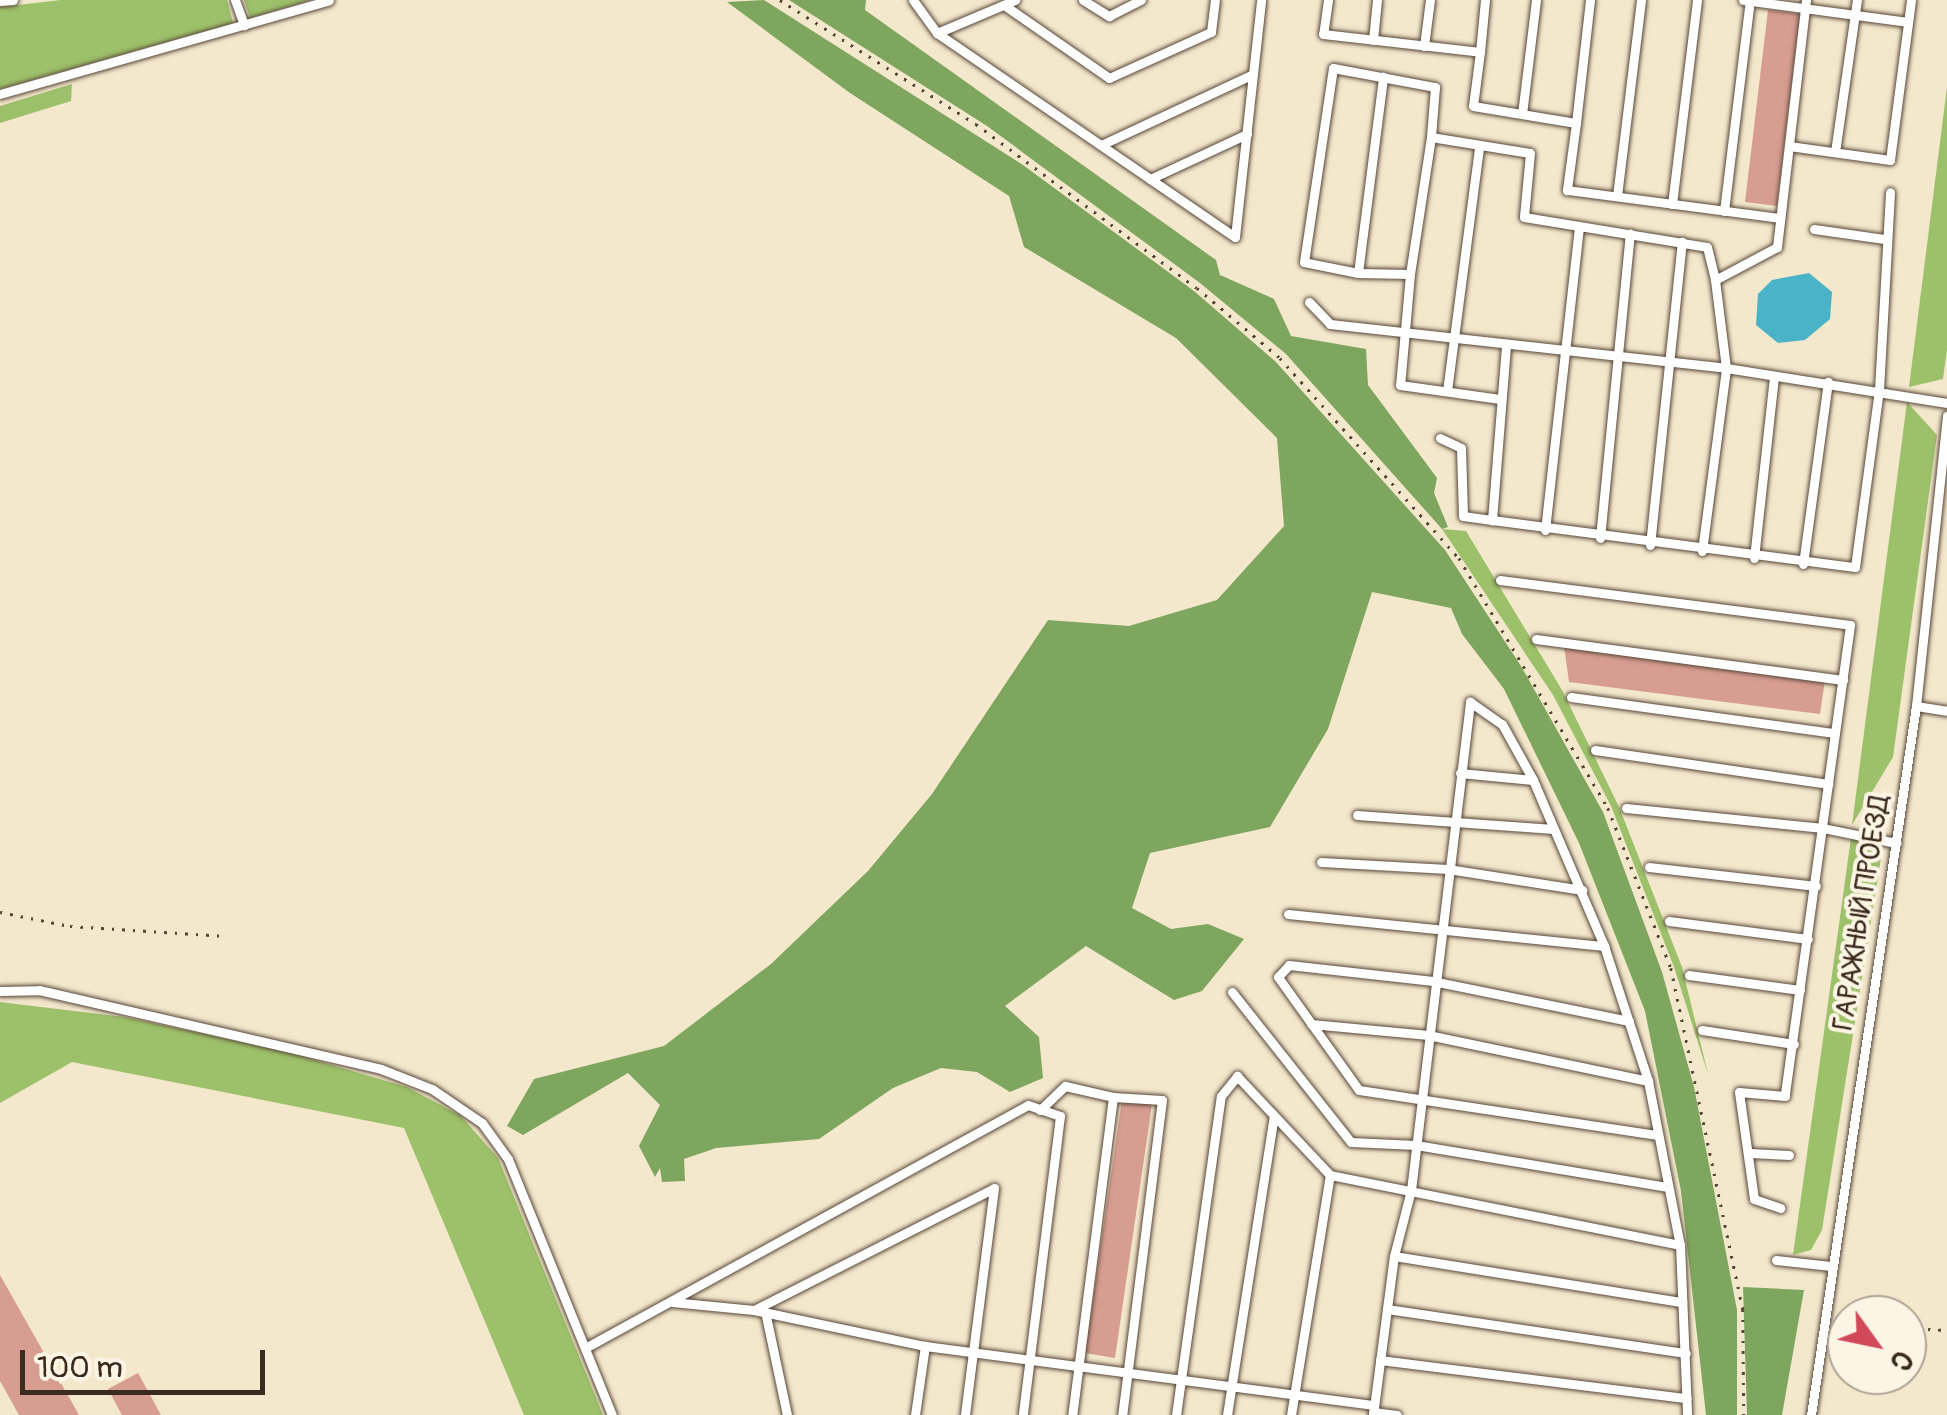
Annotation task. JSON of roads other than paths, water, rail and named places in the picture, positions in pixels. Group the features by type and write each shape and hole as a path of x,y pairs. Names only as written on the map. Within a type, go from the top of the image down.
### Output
{"lane":[{"path":"0,1 13,0"},
{"path":"236,0 244,25"},
{"path":"0,94 329,0"},
{"path":"913,0 937,33 1235,237 1260,0"},
{"path":"937,33 1014,0"},
{"path":"1082,0 1109,16 1140,0"},
{"path":"1004,5 1109,78 1211,32 1215,0"},
{"path":"1328,0 1324,34 1480,52"},
{"path":"1372,40 1378,0"},
{"path":"1424,46 1430,0"},
{"path":"1485,0 1474,106 1576,122"},
{"path":"1522,114 1536,0"},
{"path":"1590,0 1567,190 1780,218"},
{"path":"1617,196 1640,0"},
{"path":"1672,204 1697,0"},
{"path":"1724,210 1748,0 1806,4 1908,22"},
{"path":"1835,152 1857,0"},
{"path":"1789,146 1890,160 1910,0"},
{"path":"1715,280 1777,247 1806,4"},
{"path":"1410,274 1358,273 1304,262 1333,68 1435,87 1410,274 1400,385 1500,399"},
{"path":"1101,145 1251,75"},
{"path":"1358,273 1384,77"},
{"path":"1150,179 1246,134"},
{"path":"1431,137 1530,154 1524,217 1708,247 1726,368 1702,551"},
{"path":"1447,392 1451,338 1479,148"},
{"path":"1440,438 1461,448 1463,516 1600,538 1855,567 1880,390 1884,239 1890,192"},
{"path":"1545,530 1561,348 1579,227"},
{"path":"1814,230 1884,239"},
{"path":"1600,538 1630,233"},
{"path":"1650,544 1682,242"},
{"path":"1309,302 1330,324 1726,368 1947,403"},
{"path":"1492,520 1506,346"},
{"path":"1754,558 1774,376"},
{"path":"1803,564 1828,382"},
{"name":"ГАРАЖНЫЙ ПРОЕЗД","path":"1811,1415 1916,706 1947,416"},
{"path":"1500,580 1850,625 1784,1096 1740,1092 1754,1199 1780,1208"},
{"path":"1536,639 1843,680"},
{"path":"1571,697 1836,732"},
{"path":"1373,1411 1394,1256 1411,1190 1433,981 1470,702 1502,724 1533,780 1604,946 1648,1081 1680,1245 1687,1415"},
{"path":"1916,706 1947,711"},
{"path":"1595,750 1829,784"},
{"path":"1460,773 1533,780"},
{"path":"1626,808 1823,828 1896,843"},
{"path":"1357,815 1554,829"},
{"path":"1321,862 1448,869 1582,890"},
{"path":"1649,866 1816,886"},
{"path":"1288,914 1441,926 1604,946"},
{"path":"1669,922 1808,939"},
{"path":"1629,1021 1433,981 1289,965 1278,978 1359,1090 1420,1095 1658,1136"},
{"path":"1689,976 1800,990"},
{"path":"0,991 39,990 381,1069 432,1089 482,1123 508,1160 612,1415"},
{"path":"1232,992 1352,1142 1416,1144 1667,1187"},
{"path":"1312,1024 1428,1035 1648,1081"},
{"path":"1702,1030 1794,1044"},
{"path":"1176,1415 1221,1096 1237,1076 1330,1176 1680,1245"},
{"path":"1040,1110 1065,1086 1113,1096 1162,1100 1122,1415"},
{"path":"1072,1415 1113,1096"},
{"path":"585,1348 1028,1105 1060,1116 1023,1415"},
{"path":"1227,1415 1274,1116"},
{"path":"1750,1153 1789,1155"},
{"path":"1291,1415 1330,1176"},
{"path":"754,1310 994,1188 965,1415"},
{"path":"1394,1256 1682,1302"},
{"path":"1776,1260 1831,1266"},
{"path":"672,1302 754,1310 766,1316 925,1346 1181,1378 1231,1389 1295,1393 1398,1415"},
{"path":"1386,1309 1686,1353"},
{"path":"766,1316 787,1415"},
{"path":"914,1415 925,1346"},
{"path":"1380,1360 1688,1398"}],"water":[{"path":"1809,273 1832,292 1830,319 1805,340 1778,343 1756,325 1758,294 1772,280"}]}
